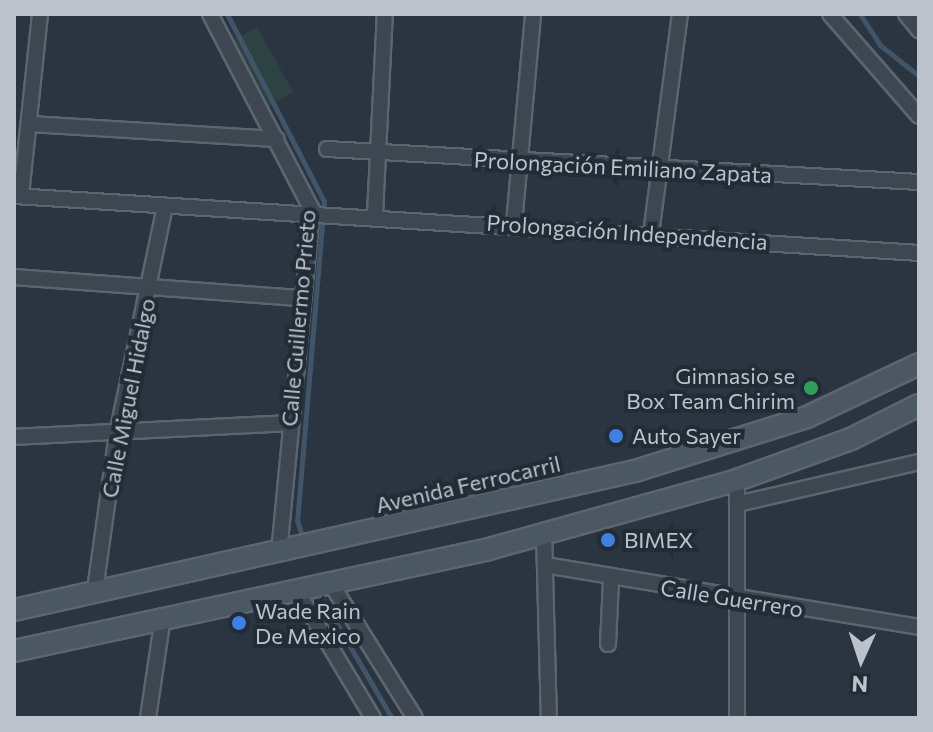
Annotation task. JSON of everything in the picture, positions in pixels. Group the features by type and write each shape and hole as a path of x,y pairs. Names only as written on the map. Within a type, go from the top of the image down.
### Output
{"main road":[{"name":"Avenida Ferrocarril","path":"14,610 635,471 807,417 919,364"},
{"path":"14,651 544,533 737,480 851,439 919,405"}],"street":[{"path":"18,196 40,14"},
{"name":"Calle Guillermo Prieto","path":"210,14 277,139 322,211 302,298 290,423 294,547"},
{"path":"375,215 385,14"},
{"path":"514,224 533,14"},
{"path":"651,234 664,168 680,14"},
{"path":"830,14 919,116"},
{"path":"906,14 919,30"},
{"path":"29,124 277,139"},
{"name":"Prolongación Emiliano Zapata","path":"327,149 520,164 664,168 919,182"},
{"name":"Prolongación Independencia","path":"18,196 165,206 322,211 919,253"},
{"name":"Calle Miguel Hidalgo","path":"95,590 117,434 165,206"},
{"path":"14,277 302,298"},
{"path":"14,437 290,423"},
{"path":"737,504 919,462"},
{"path":"737,480 734,599 737,718"},
{"path":"544,533 549,718"},
{"name":"Calle Guerrero","path":"545,565 611,580 919,627"},
{"path":"608,644 611,580"},
{"path":"315,586 373,718"},
{"path":"315,586 415,718"},
{"path":"148,718 163,616"}],"green space":[{"path":"257,27 293,93 265,108 229,43"}],"waterway":[{"path":"227,14 324,201 297,520 303,540"},
{"path":"860,14 880,45 919,76"},
{"path":"318,592 392,718"}],"place":[{"name":"Gimnasio se Box Team Chirim","path":"811,388"},
{"name":"Auto Sayer","path":"616,436"},
{"name":"BIMEX","path":"608,540"},
{"name":"Wade Rain De Mexico","path":"239,623"}]}
